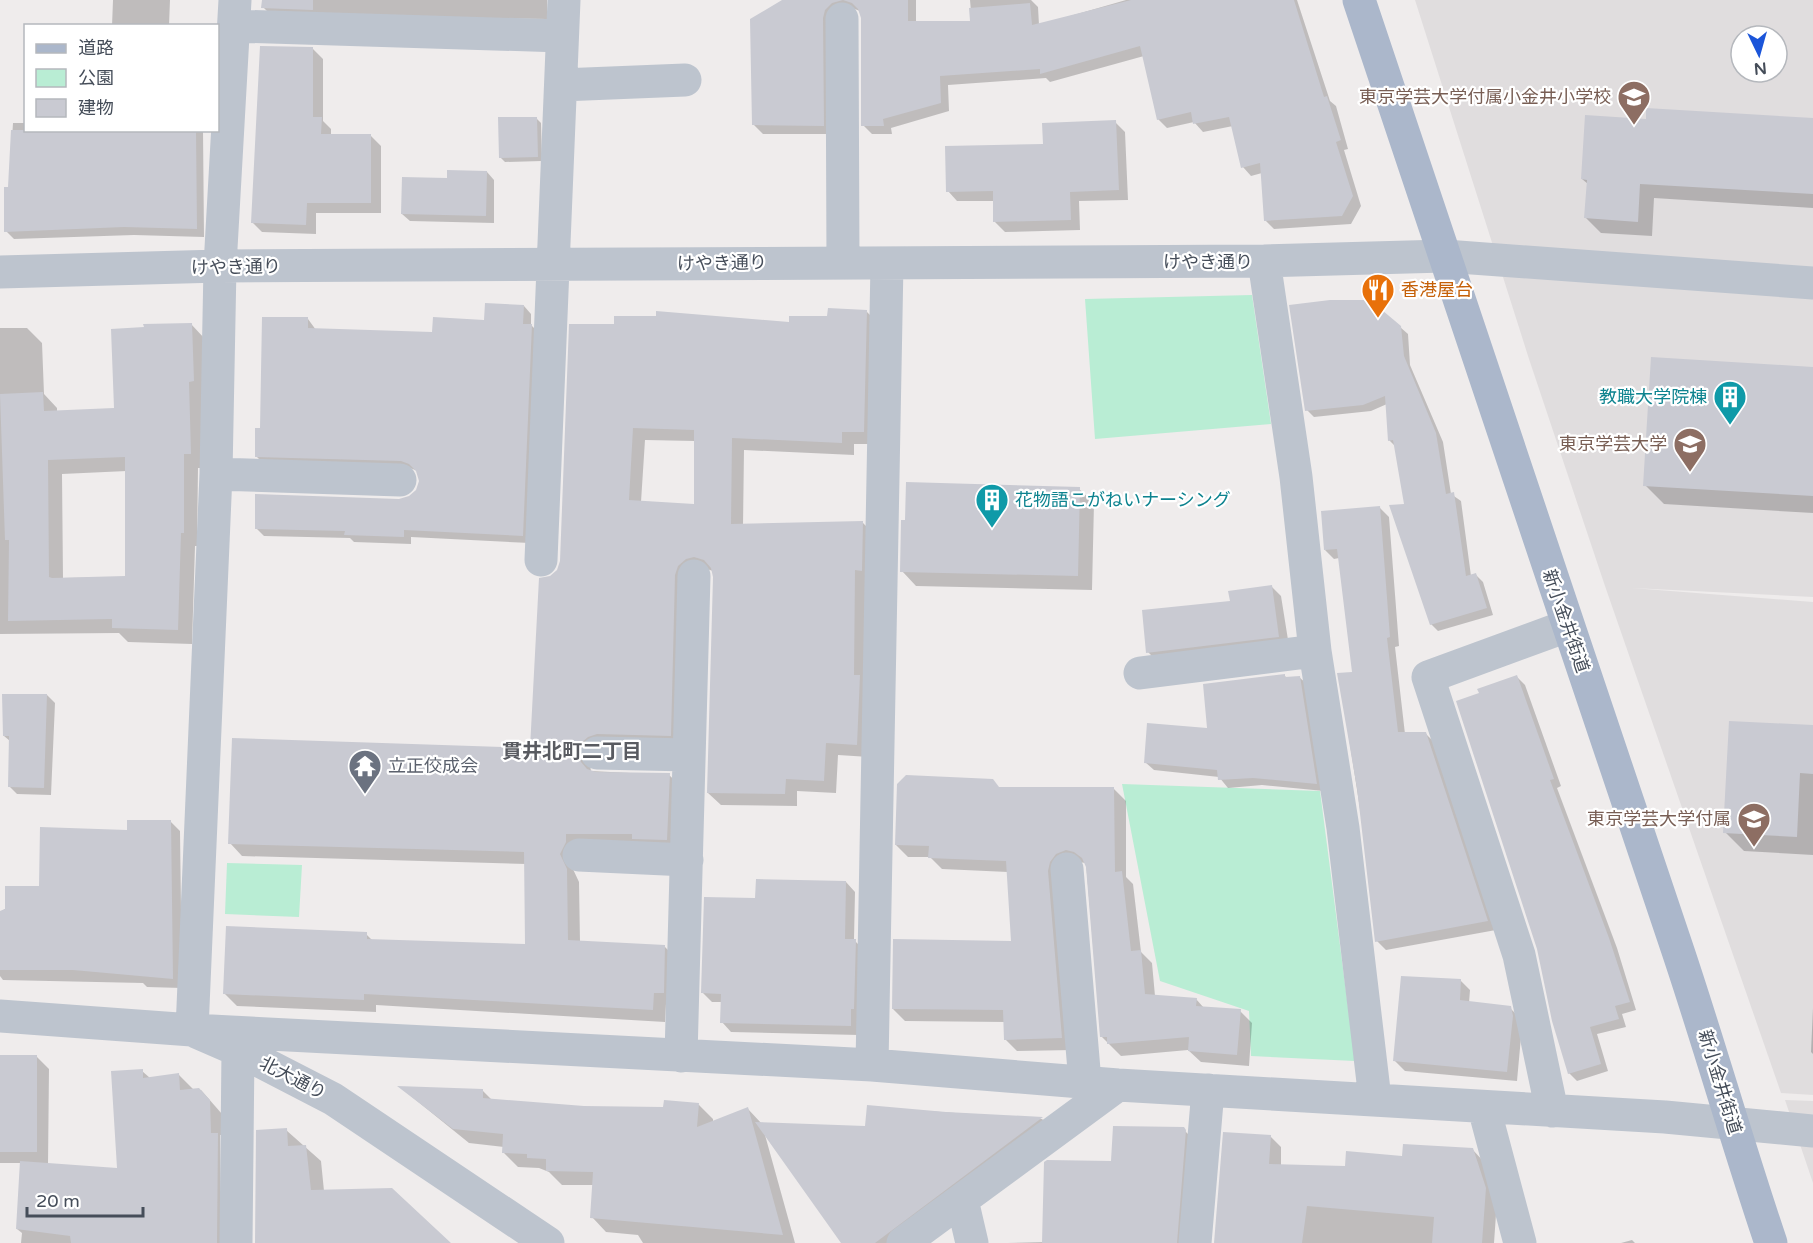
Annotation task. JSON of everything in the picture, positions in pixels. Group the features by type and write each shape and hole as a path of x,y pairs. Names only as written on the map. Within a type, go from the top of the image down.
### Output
{"main road":[{"name":"新小金井街道","path":"1359,0 1465,310 1567,626 1646,856 1772,1243"}],"street":[{"path":"541,560 564,0"},
{"path":"562,36 234,13 220,266 216,474 192,1030 872,1065 1118,1085 1375,1099 1813,1131"},
{"path":"842,19 843,262"},
{"path":"561,85 685,80"},
{"name":"けやき通り","path":"0,272 220,266 1264,261 1445,256 1813,283"},
{"path":"1264,261 1296,477 1315,651 1343,828 1375,1099"},
{"path":"872,1065 887,263"},
{"path":"216,474 400,480"},
{"path":"681,1056 694,576"},
{"path":"1552,1111 1519,955 1428,678 1567,626"},
{"path":"1140,673 1315,651"},
{"path":"597,753 689,755"},
{"path":"579,855 687,860"},
{"path":"1067,869 1085,1082"},
{"name":"北大通り","path":"0,1016 192,1030 238,1050 333,1099 505,1229 548,1243"},
{"path":"236,1243 238,1050"},
{"path":"903,1243 1118,1085"},
{"path":"1195,1243 1208,1090"},
{"path":"1484,1108 1520,1243"},
{"path":"962,1200 972,1243"}],"shaded area":[{"path":"1415,0 1813,0 1813,597 1632,588 1813,602 1813,1095 1781,1093 1605,586 1529,359"},
{"path":"1785,1100 1813,1101 1813,1183"}],"green space":[{"path":"1252,295 1271,424 1095,439 1085,299"},
{"path":"1122,784 1320,791 1355,1061 1251,1056 1249,1011 1160,981"},
{"path":"227,863 302,865 299,917 225,914"}],"building":[{"path":"262,0 313,0 313,10 261,8"},
{"path":"782,0 843,0 832,3 825,10 823,18 824,126 752,125 750,19"},
{"path":"843,0 908,0 908,21 970,21 969,8 1030,3 1032,25 1131,0 1294,0 1324,97 1327,96 1341,140 1336,142 1353,196 1342,216 1264,221 1260,163 1241,168 1229,117 1193,124 1191,112 1157,120 1140,46 1040,74 1040,69 940,76 941,103 883,119 884,126 861,126 861,18 858,9 852,3"},
{"path":"260,46 313,47 313,117 322,117 321,134 371,134 371,203 307,203 306,225 251,223"},
{"path":"1646,108 1813,118 1813,194 1640,184 1638,222 1584,218 1587,180 1581,179 1585,115 1646,119"},
{"path":"498,117 537,117 538,157 499,158"},
{"path":"1116,120 1119,190 1070,192 1071,220 993,222 993,191 946,192 945,146 1043,144 1042,123"},
{"path":"11,130 24,130 24,132 196,132 197,229 124,227 4,232 4,187 8,187"},
{"path":"447,170 487,171 486,216 401,214 402,177 447,178"},
{"path":"1330,300 1370,300 1401,326 1404,356 1436,433 1446,494 1454,492 1466,576 1476,573 1487,608 1430,625 1389,505 1404,504 1393,440 1388,441 1385,396 1363,405 1305,411 1289,305"},
{"path":"485,303 524,305 523,324 532,324 523,536 404,530 404,537 344,535 345,531 255,529 255,494 399,499 409,496 416,490 419,481 416,471 409,464 401,461 255,457 255,428 260,428 262,317 308,317 308,328 432,332 433,317 484,320"},
{"path":"828,308 867,310 864,432 842,432 842,443 732,438 731,524 863,521 862,571 855,570 854,675 860,675 857,745 826,743 824,781 786,779 785,794 707,793 713,577 711,568 704,560 694,557 686,559 678,566 675,575 671,736 597,734 581,743 578,752 581,762 587,769 596,772 670,773 667,840 632,839 632,834 566,834 566,842 560,854 567,869 568,940 665,945 664,993 654,993 653,1010 364,994 364,1000 223,994 226,926 367,932 367,939 525,944 524,852 228,844 232,738 530,748 539,578 550,576 557,570 560,561 569,324 614,324 614,316 656,316 656,311 789,322 789,316 827,316","holes":["633,428 694,430 694,504 629,500"]},
{"path":"192,323 194,381 189,382 191,454 184,454 184,533 181,533 178,630 112,628 112,619 8,621 9,540 5,540 0,394 43,392 44,411 114,408 111,329 144,327 143,324","holes":["125,457 125,576 49,577 48,460"]},
{"name":"教職大学院棟","path":"1651,357 1813,367 1813,496 1643,486"},
{"name":"花物語こがねいナーシング","path":"906,482 1080,487 1078,576 900,572 901,520 905,520"},
{"path":"1380,506 1390,637 1387,638 1398,732 1426,732 1488,921 1375,942 1357,788 1337,673 1352,672 1337,549 1324,550 1321,511"},
{"path":"1272,585 1279,637 1146,653 1142,610 1230,601 1228,591"},
{"path":"1285,674 1285,677 1300,676 1317,784 1253,778 1218,780 1217,770 1144,763 1147,723 1207,728 1203,684"},
{"path":"1517,675 1554,779 1550,780 1609,938 1630,1002 1615,1006 1619,1019 1590,1027 1601,1064 1568,1074 1552,1021 1537,949 1456,701 1479,693 1477,689"},
{"path":"2,694 47,694 44,788 8,787 9,736 3,736"},
{"path":"1729,721 1813,725 1813,774 1800,773 1797,837 1723,833"},
{"path":"906,775 993,779 999,787 1114,787 1115,872 1122,871 1131,951 1141,950 1145,994 1197,998 1196,1006 1241,1009 1237,1055 1188,1051 1189,1037 1107,1044 1107,1037 1100,1037 1086,867 1082,858 1066,850 1056,854 1050,862 1048,871 1062,1038 1004,1040 1003,1010 892,1009 893,939 1011,941 1006,861 928,858 929,846 895,845 897,784"},
{"path":"127,820 171,820 173,979 73,970 0,970 0,911 5,909 5,886 39,886 40,827 127,830"},
{"path":"756,879 846,881 845,939 856,939 854,1009 851,1009 851,1026 720,1023 721,994 701,993 704,897 755,898"},
{"path":"1401,976 1461,979 1460,1000 1511,1006 1513,1016 1507,1072 1393,1061"},
{"path":"0,1055 37,1055 37,1152 0,1152"},
{"path":"143,1069 143,1078 179,1073 180,1090 199,1088 210,1100 211,1133 218,1133 217,1243 71,1243 70,1236 16,1229 20,1161 117,1168 111,1071"},
{"path":"397,1086 483,1089 483,1098 584,1106 663,1107 664,1100 699,1103 697,1127 748,1107 783,1235 590,1218 593,1172 546,1171 546,1159 527,1158 527,1154 502,1153 503,1134 453,1129"},
{"path":"867,1105 1043,1117 875,1243 841,1243 755,1122 865,1126"},
{"path":"1113,1126 1184,1127 1186,1130 1177,1243 1042,1243 1044,1162 1047,1160 1111,1161"},
{"path":"287,1128 288,1146 306,1145 311,1190 392,1188 451,1243 255,1243 256,1130"},
{"path":"1223,1132 1271,1135 1269,1164 1345,1166 1346,1151 1402,1156 1403,1144 1473,1148 1486,1188 1482,1243 1432,1243 1434,1217 1307,1206 1302,1243 1214,1243"}],"place":[{"name":"東京学芸大学付属小金井小学校","path":"1634,126"},
{"name":"香港屋台","path":"1378,319"},
{"name":"教職大学院棟","path":"1730,426"},
{"name":"東京学芸大学","path":"1690,473"},
{"name":"花物語こがねいナーシング","path":"992,529"},
{"name":"立正佼成会","path":"365,795"},
{"name":"東京学芸大学付属","path":"1754,848"}],"district":[{"name":"貫井北町二丁目","path":"572,752"}]}
